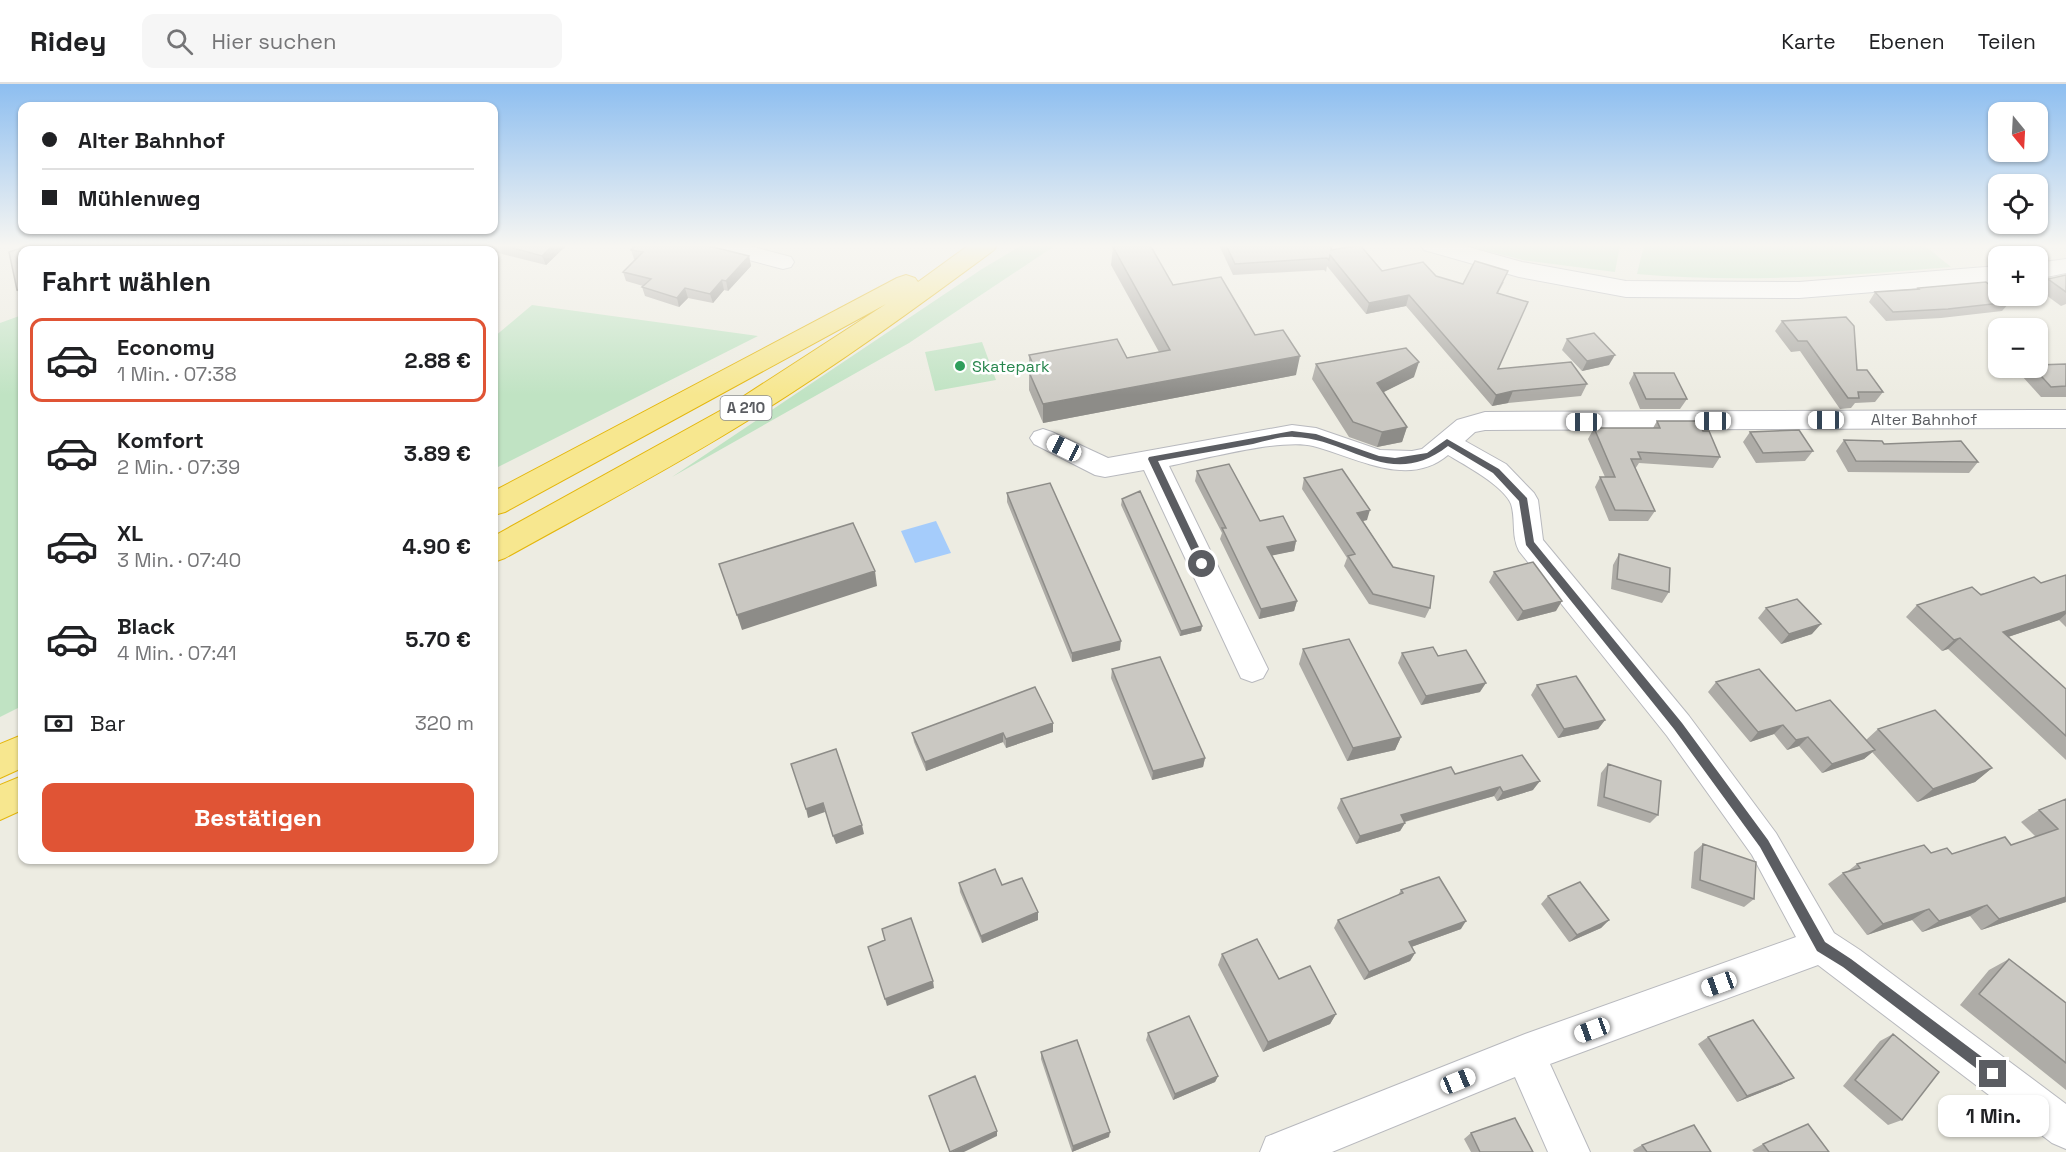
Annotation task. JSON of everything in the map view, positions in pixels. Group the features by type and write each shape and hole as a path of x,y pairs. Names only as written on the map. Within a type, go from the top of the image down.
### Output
{"highway":[{"name":"A 210","path":"498,502 882,295"},
{"name":"A 210","path":"498,548 630,476 770,394 917,295"},
{"path":"0,762 18,752"},
{"path":"0,803 18,794"}],"street":[{"name":"Alter Bahnhof","path":"1043,438 1105,468 1292,434 1316,437 1378,459 1412,460 1430,456 1466,426 1485,421 2066,419"},
{"path":"1447,442 1496,471 1524,500 1529,543 1678,726 1764,844 1821,946 1847,963 2066,1129"},
{"path":"1152,459 1252,669"},
{"path":"1281,1152 1525,1054 1821,946"},
{"path":"1525,1054 1569,1152"}],"green space":[{"path":"943,295 981,295 909,343 672,477"},
{"path":"532,305 758,336 498,467 498,334"},
{"path":"18,316 18,708 0,717 0,323"},
{"name":"Skatepark","path":"982,342 996,380 935,391 925,352"}],"water":[{"path":"936,521 951,553 915,563 901,531"}],"building":[{"path":"1139,295 1231,295 1255,335 1283,330 1300,356 1043,404 1029,372 1036,371 1029,355 1117,339 1127,358 1170,350"},
{"path":"1362,295 1503,295 1528,302 1498,369 1571,362 1587,384 1513,391 1496,395 1409,295 1369,303"},
{"path":"1878,295 1988,295 1988,304 1893,312"},
{"path":"1846,317 1854,326 1857,370 1867,370 1883,392 1858,392 1859,398 1848,398 1807,341 1798,341 1782,321"},
{"path":"1594,333 1615,355 1587,361 1567,339"},
{"path":"1406,348 1419,362 1377,383 1407,427 1382,432 1353,422 1316,364"},
{"path":"2066,364 2066,386 2051,387 2043,378 2048,378 2048,365"},
{"path":"1634,373 1674,373 1687,399 1646,399"},
{"path":"1657,421 1698,421 1703,431 1709,431 1720,457 1638,452 1641,459 1631,459 1655,511 1615,510 1600,477 1615,477 1594,428 1660,428"},
{"path":"1799,430 1813,451 1763,453 1750,432"},
{"path":"1844,440 1882,441 1884,444 1961,441 1978,462 1856,461"},
{"path":"1229,464 1260,521 1283,516 1296,541 1267,547 1297,601 1261,609 1222,528 1226,528 1197,471"},
{"path":"1342,469 1370,510 1357,513 1393,567 1434,576 1430,608 1373,594 1348,556 1355,554 1304,478"},
{"path":"1050,483 1121,641 1072,653 1007,493"},
{"path":"1140,491 1202,626 1181,631 1122,499"},
{"path":"853,523 875,571 737,615 719,564"},
{"path":"1619,554 1670,568 1669,592 1617,579"},
{"path":"1533,562 1562,601 1523,611 1494,572"},
{"path":"2066,575 2066,611 2003,632 2066,689 2066,736 1960,638 1954,640 1917,605 1972,587 1981,595 2034,577 2041,583"},
{"path":"1797,599 1821,624 1789,634 1766,608"},
{"path":"1349,639 1401,737 1353,748 1303,649"},
{"path":"1433,647 1438,656 1466,650 1486,683 1426,696 1402,653"},
{"path":"1160,657 1205,758 1153,771 1112,669"},
{"path":"1759,669 1796,711 1830,700 1875,750 1832,764 1808,737 1796,740 1783,725 1758,732 1716,682"},
{"path":"1576,676 1605,720 1564,729 1537,685"},
{"path":"1035,687 1053,723 1006,739 1003,733 925,762 912,733"},
{"path":"1935,710 1992,768 1933,789 1878,729"},
{"path":"836,749 862,825 833,836 823,803 806,809 791,764"},
{"path":"1522,755 1540,781 1503,792 1500,787 1401,815 1405,823 1360,836 1341,799 1451,767 1455,774"},
{"path":"1608,764 1661,781 1658,815 1604,797"},
{"path":"2066,799 2066,897 1999,919 1987,905 1939,921 1929,909 1883,924 1843,873 1860,868 1857,864 1924,845 1931,853 1947,848 1952,854 2005,837 2011,845 2058,829 2039,810"},
{"path":"1703,844 1756,862 1754,899 1700,880"},
{"path":"995,869 1002,885 1022,878 1038,912 981,936 959,883"},
{"path":"1439,877 1466,921 1409,942 1415,953 1369,972 1338,920 1403,893 1401,890"},
{"path":"1580,882 1609,920 1577,935 1548,896"},
{"path":"911,918 933,981 885,999 868,947 885,940 882,929"},
{"path":"1257,939 1279,979 1310,966 1336,1014 1268,1042 1222,954"},
{"path":"2009,959 2066,1003 2066,1063 1979,994"},
{"path":"1189,1016 1218,1076 1175,1094 1148,1033"},
{"path":"1753,1020 1794,1078 1747,1096 1708,1037"},
{"path":"1893,1034 1939,1072 1902,1120 1855,1080"},
{"path":"1077,1040 1110,1132 1073,1146 1041,1052"},
{"path":"975,1076 997,1131 950,1152 929,1096"},
{"path":"1515,1118 1533,1152 1480,1152 1471,1133"},
{"path":"1808,1124 1829,1152 1769,1152 1763,1144"},
{"path":"1694,1125 1711,1152 1647,1152 1642,1145"}],"place":[{"name":"Skatepark","path":"960,366"}],"route":[{"path":"1202,564 1152,459 1292,434 1316,437 1378,459 1395,461 1430,456 1447,442 1496,471 1524,500 1529,543 1678,726 1764,844 1821,946 1847,963 1993,1074"}]}
